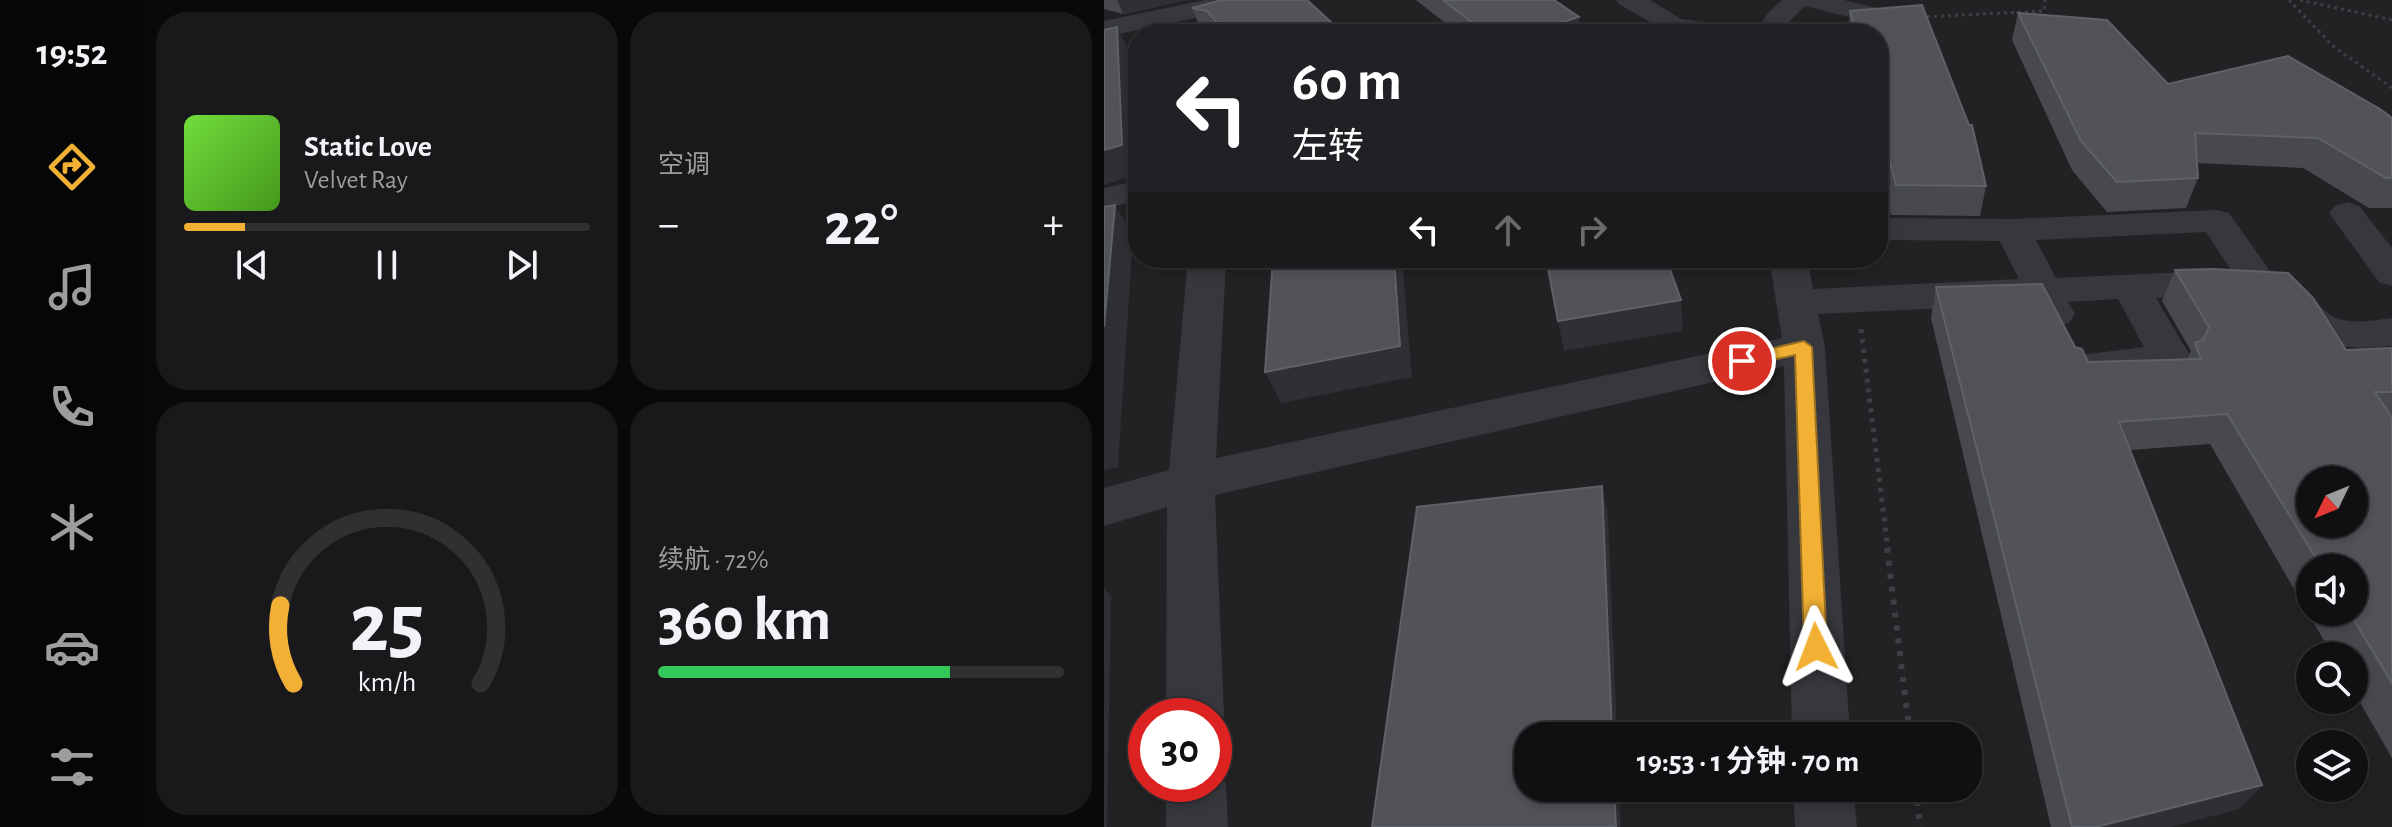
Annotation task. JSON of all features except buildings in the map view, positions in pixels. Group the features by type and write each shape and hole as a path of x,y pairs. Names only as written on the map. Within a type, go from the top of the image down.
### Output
{"street":[{"path":"1178,24 1243,0"},
{"path":"1629,0 1658,14 1662,24"},
{"path":"1774,24 1797,0"},
{"path":"1812,0 1884,18"},
{"path":"1104,29 1128,27"},
{"path":"1104,198 1128,193"},
{"path":"2347,213 2392,274"},
{"path":"1888,230 2013,230 2216,221 2258,281"},
{"path":"2013,230 2082,366 2171,359 2131,287"},
{"path":"1888,262 1899,298"},
{"path":"1195,698 1191,482 1206,268"},
{"path":"1820,722 1809,527 1804,347 1792,280 1854,299 2258,281 2278,283 2322,328 2362,335 2392,332"},
{"path":"1104,507 1191,482 1804,347"},
{"path":"1196,802 1197,827"},
{"path":"1824,802 1826,827"}],"path":[{"path":"1884,18 2044,11 2045,0"},
{"path":"2289,0 2333,46 2392,88"},
{"path":"2300,0 2392,20"},
{"path":"1854,299 1889,547 1908,722"},
{"path":"1917,802 1920,827"}],"shaded area":[{"path":"1104,0 2392,0 2392,827 1104,827"}],"route":[{"path":"1742,361 1804,347 1816,647"}]}
